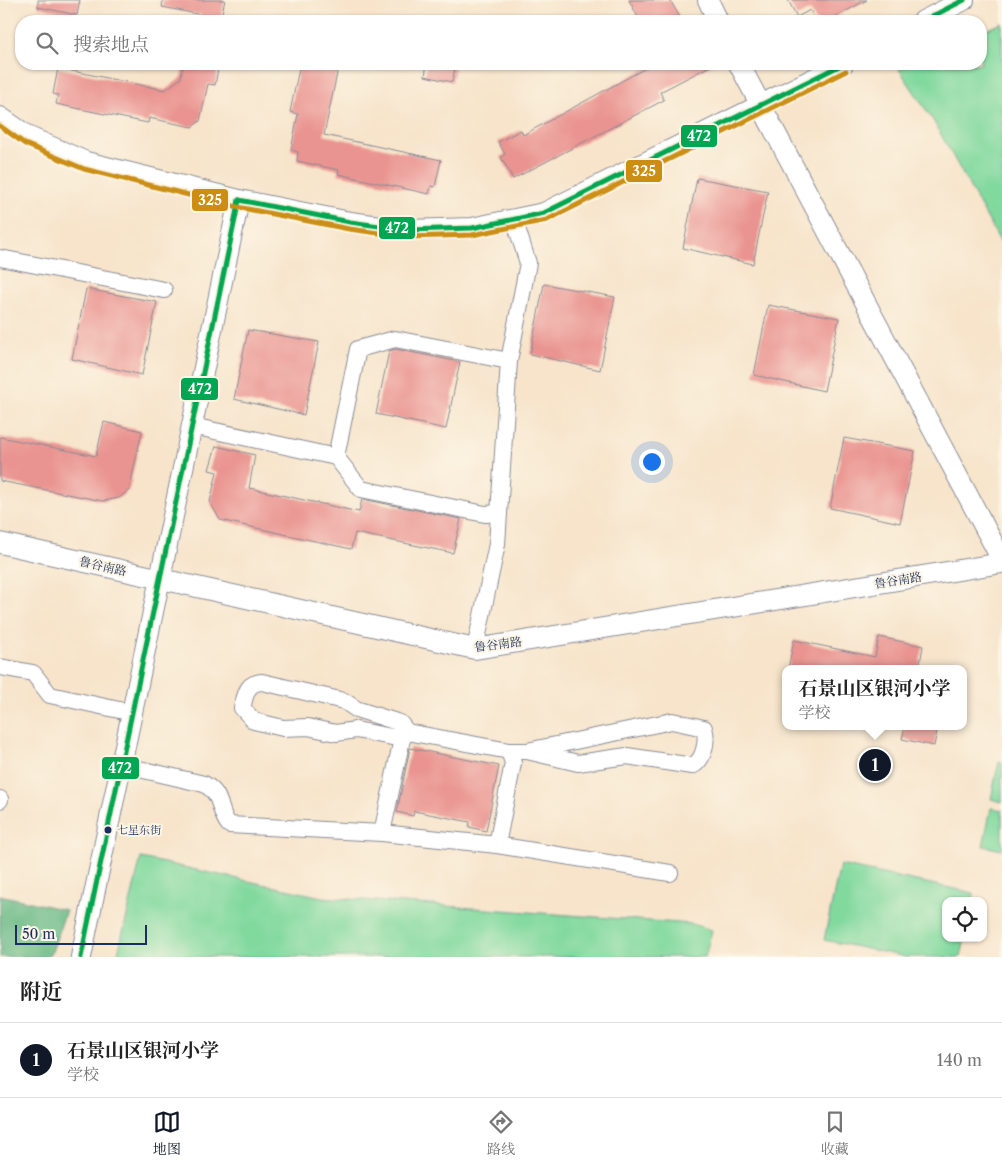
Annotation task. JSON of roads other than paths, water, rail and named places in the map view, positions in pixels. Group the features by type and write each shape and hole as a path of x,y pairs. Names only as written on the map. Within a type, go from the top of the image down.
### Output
{"street":[{"path":"708,0 715,15"},
{"path":"935,15 964,0"},
{"path":"743,70 1002,562"},
{"path":"0,117 29,137 86,162 239,200 350,222 410,230 472,228 544,213 761,107 831,70"},
{"path":"81,957 239,200"},
{"path":"475,649 497,544 509,361 528,263 514,219"},
{"path":"0,258 164,290"},
{"path":"336,457 358,349 396,339 509,361"},
{"path":"192,426 336,457 361,489 486,514 499,513"},
{"name":"鲁谷南路","path":"0,543 475,649 1002,562"},
{"path":"0,667 33,673 50,695 133,713"},
{"path":"382,833 405,736 400,723 356,709 344,701 262,682 254,683 248,688 242,708 254,721 283,728 308,727 336,733 356,730 405,736 509,751 527,752 578,763 627,756 692,766 701,758 706,734 704,728 672,721 527,752"},
{"path":"497,845 513,763 509,751"},
{"path":"122,765 204,784 214,789 218,796 223,817 229,825 382,833 497,845 670,873"}],"place":[{"name":"石景山区银河小学","path":"875,765"},
{"name":"七星东街","path":"108,830"}]}
